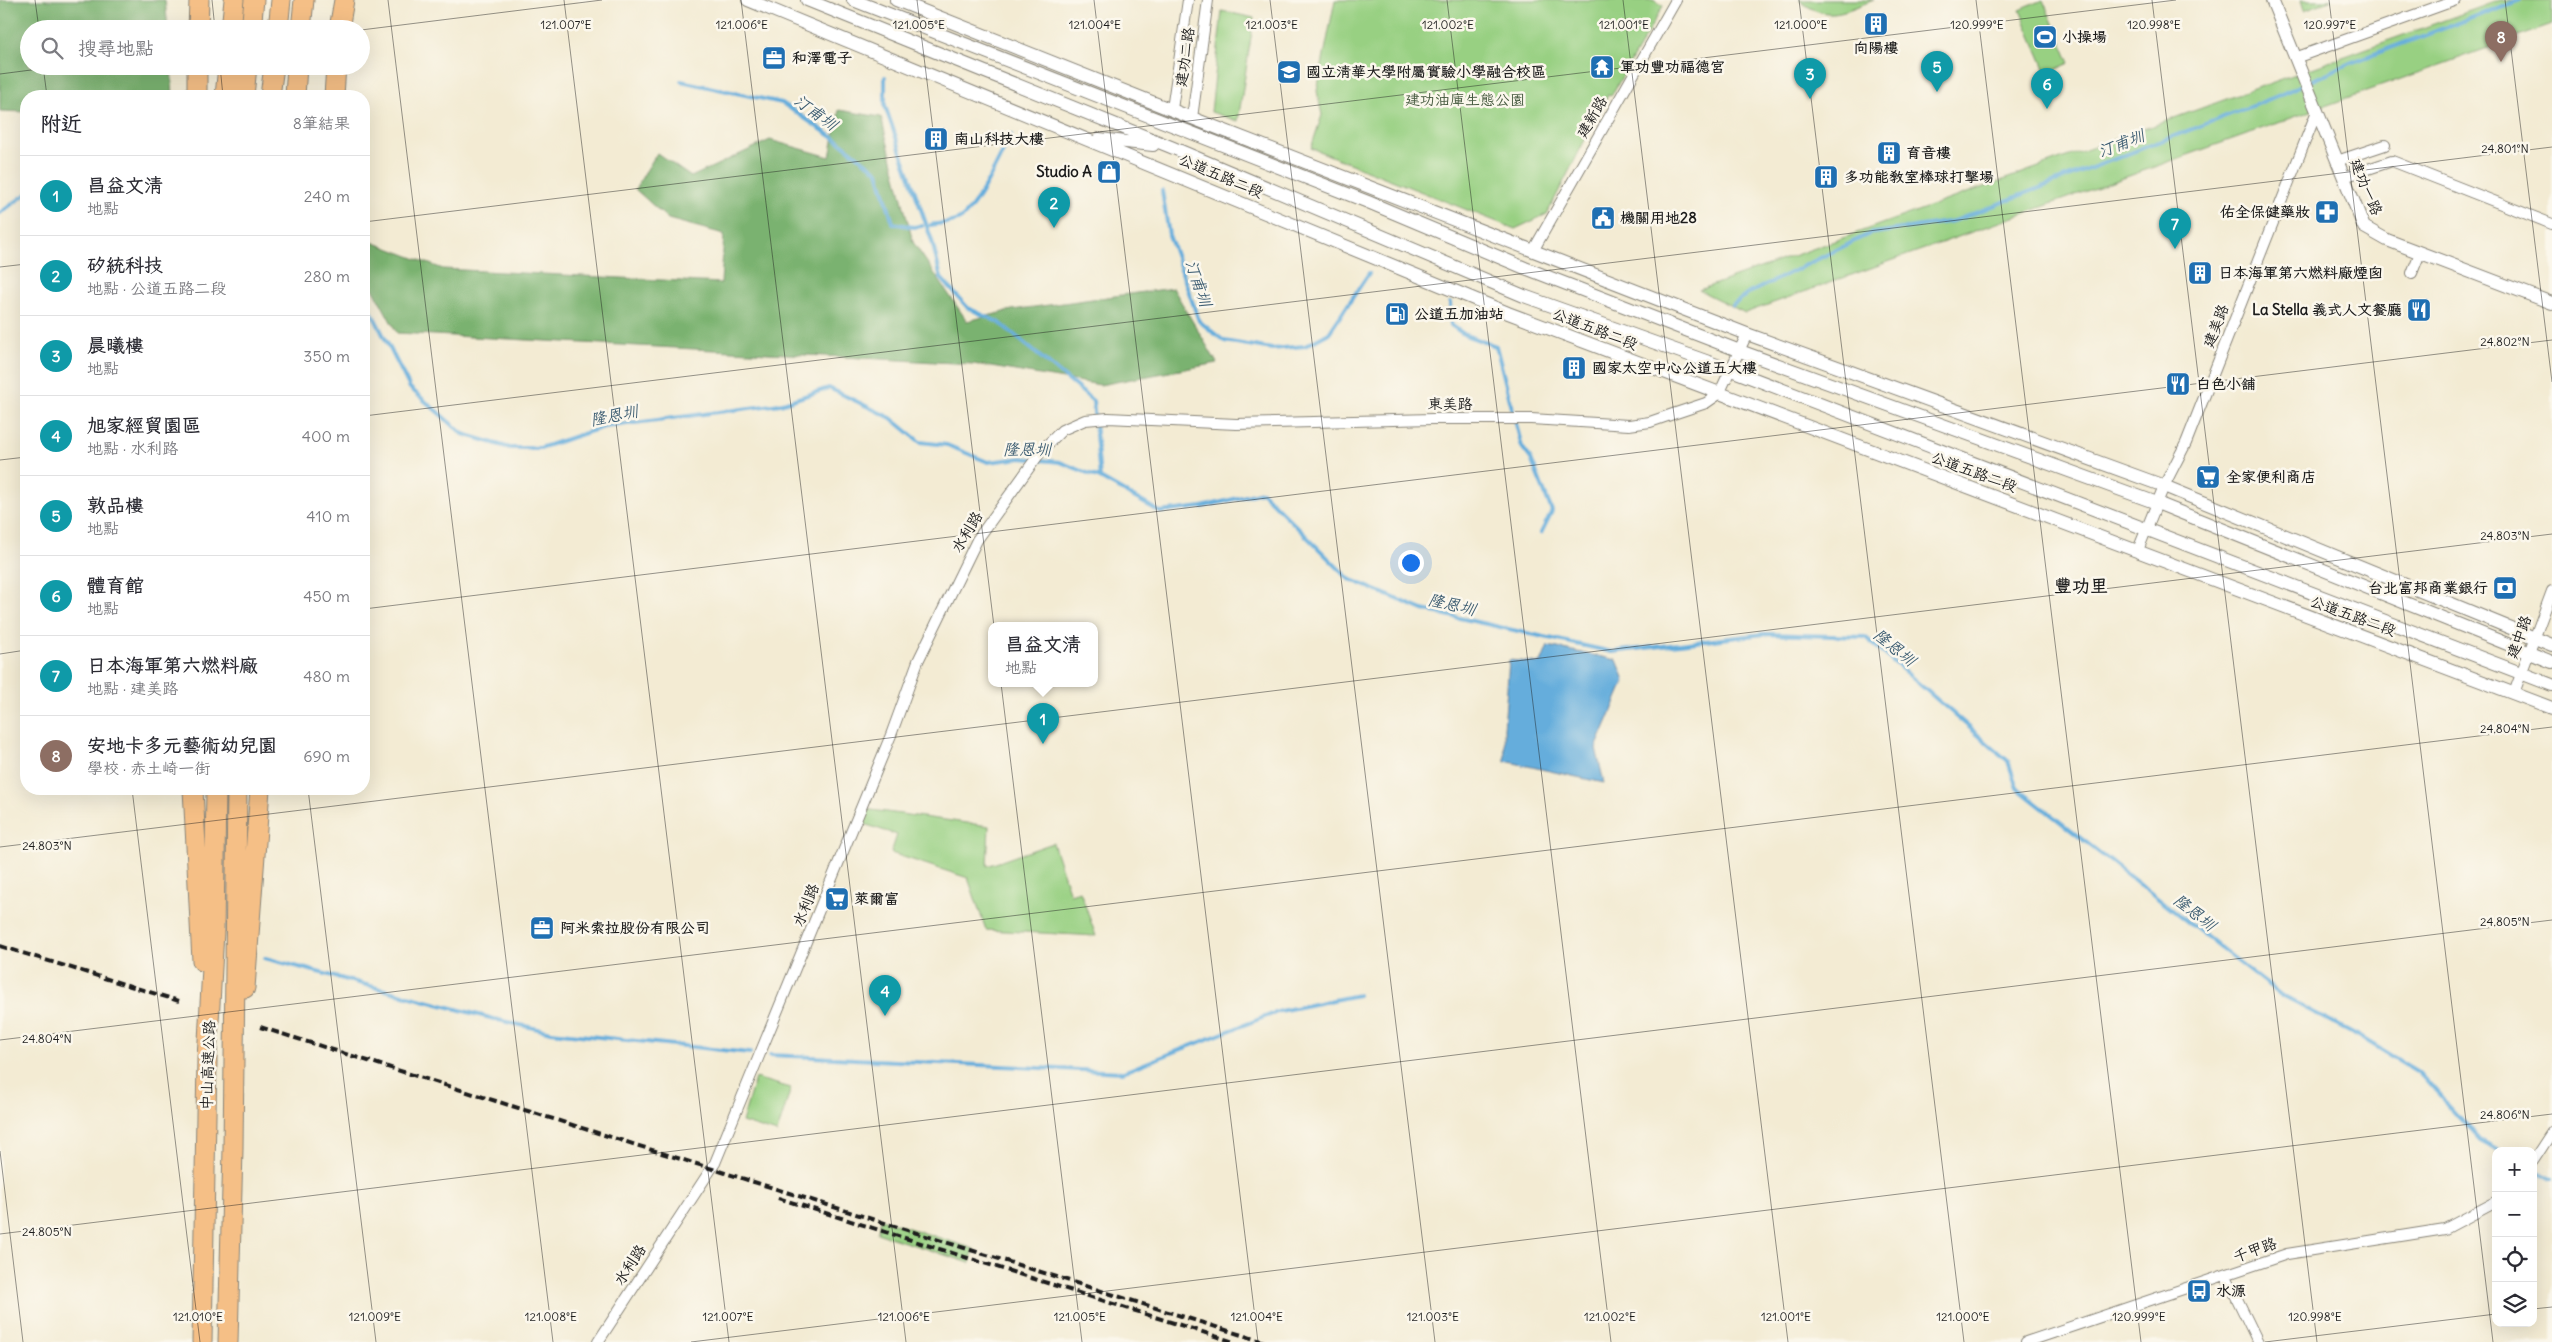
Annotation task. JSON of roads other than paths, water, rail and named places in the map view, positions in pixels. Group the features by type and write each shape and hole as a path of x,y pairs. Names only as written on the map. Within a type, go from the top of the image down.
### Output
{"highway":[{"path":"232,20 234,0"},
{"path":"252,20 254,0"},
{"path":"279,20 281,0"},
{"path":"302,20 304,0"},
{"path":"198,2 198,20"},
{"path":"340,20 341,3"},
{"path":"197,75 197,90"},
{"path":"226,90 227,75"},
{"path":"245,90 246,75"},
{"path":"271,90 273,75"},
{"path":"295,90 296,75"},
{"path":"334,90 335,75"},
{"path":"193,795 207,1059"},
{"name":"中山高速公路","path":"202,1342 207,1059 214,931 216,795"},
{"name":"中山高速公路","path":"228,1342 233,1149 237,795"},
{"path":"233,1149 260,795"}],"street":[{"name":"公道五路二段","path":"748,0 1508,313 2552,708"},
{"name":"公道五路二段","path":"807,0 1171,147 1524,296 1731,370 2552,685"},
{"name":"公道五路二段","path":"853,0 1004,58 1525,268 1740,351 2157,503 2552,662"},
{"path":"896,0 1192,118 1534,249 1747,334 2164,486 2552,645"},
{"name":"建功二路","path":"1172,109 1188,0"},
{"name":"建功二路","path":"1192,118 1208,0"},
{"name":"建新路","path":"1534,249 1676,0"},
{"name":"建功一路","path":"2272,0 2364,227 2387,240 2552,303"},
{"path":"2295,58 2456,0"},
{"name":"建美路","path":"2138,550 2164,486 2186,444 2315,107"},
{"path":"1084,137 1171,147"},
{"path":"2337,161 2386,145"},
{"path":"2344,178 2392,161 2552,224"},
{"path":"2412,273 2420,253"},
{"path":"1719,394 1747,334"},
{"name":"東美路","path":"1042,450 1062,430 1085,420 1108,418 1236,424 1515,419 1629,425 1650,422 1706,402 1719,394"},
{"name":"水利路","path":"598,1342 715,1163 891,735 918,661 977,540 1042,450"},
{"name":"建中路","path":"2514,693 2552,591"},
{"path":"2537,1156 2552,1132"},
{"name":"千甲路","path":"2026,1342 2287,1254 2445,1229 2492,1204"},
{"path":"2226,1276 2258,1342"}],"water":[{"path":"1548,646 1617,660 1625,680 1596,748 1604,783 1505,761 1504,729 1509,660 1541,663"}],"waterway":[{"name":"汀甫圳","path":"1733,305 1749,293 1869,234 1954,221 2275,97 2350,63 2520,0"},
{"path":"885,77 885,106 932,241 941,278 968,308 1000,323 1093,401 1100,478"},
{"name":"汀甫圳","path":"681,81 782,103 840,142 878,172 893,223 913,227 922,226"},
{"name":"汀甫圳","path":"931,225 955,221 965,215 988,182 1011,135"},
{"name":"汀甫圳","path":"1162,191 1169,235 1199,321 1224,341 1272,349 1305,346 1329,333 1369,273"},
{"name":"隆恩圳","path":"0,213 20,198"},
{"path":"1450,303 1451,325 1465,335 1496,346 1522,447 1531,459 1552,511 1541,533"},
{"name":"隆恩圳","path":"370,309 410,388 463,434 510,448 540,448 604,427 780,404 829,388 891,418 920,442 947,445 988,462 1021,458 1060,462 1100,478 1160,512 1202,507 1262,492 1349,579 1423,610 1612,652 1764,634 1865,637 2008,761 2017,788 2282,996 2357,1035 2418,1072 2480,1141 2492,1147"},
{"path":"265,958 494,1019 551,1032 750,1053"},
{"path":"770,1055 1123,1072 1280,1011 1358,995"},
{"name":"隆恩圳","path":"2537,1171 2552,1179"}],"railway":[{"path":"0,946 179,1001"},
{"path":"260,1027 1264,1342"},
{"path":"778,1198 1234,1342"}],"place":[{"name":"向陽樓","path":"1876,24"},
{"name":"小操場","path":"2045,37"},
{"name":"和澤電子","path":"774,58"},
{"name":"安地卡多元藝術幼兒園","path":"2501,62"},
{"name":"軍功豐功福德宮","path":"1602,67"},
{"name":"國立清華大學附屬實驗小學融合校區","path":"1289,72"},
{"name":"敦品樓","path":"1937,92"},
{"name":"晨曦樓","path":"1810,99"},
{"name":"體育館","path":"2047,109"},
{"name":"南山科技大樓","path":"936,139"},
{"name":"育音樓","path":"1889,153"},
{"name":"Studio A","path":"1109,172"},
{"name":"多功能教室棒球打擊場","path":"1826,177"},
{"name":"佑全保健藥妝","path":"2327,212"},
{"name":"機關用地28","path":"1603,218"},
{"name":"矽統科技","path":"1054,228"},
{"name":"日本海軍第六燃料廠","path":"2175,249"},
{"name":"日本海軍第六燃料廠煙囪","path":"2200,273"},
{"name":"La Stella 義式人文餐廳","path":"2419,310"},
{"name":"公道五加油站","path":"1397,314"},
{"name":"國家太空中心公道五大樓","path":"1574,368"},
{"name":"白色小舖","path":"2178,384"},
{"name":"全家便利商店","path":"2208,477"},
{"name":"台北富邦商業銀行","path":"2505,588"},
{"name":"昌益文清","path":"1043,744"},
{"name":"萊爾富","path":"837,899"},
{"name":"阿米索拉股份有限公司","path":"542,928"},
{"name":"旭家經貿園區","path":"885,1016"},
{"name":"水源","path":"2199,1291"}],"district":[{"name":"豐功里","path":"2081,586"}],"park label":[{"name":"建功油庫生態公園","path":"1465,100"}]}
